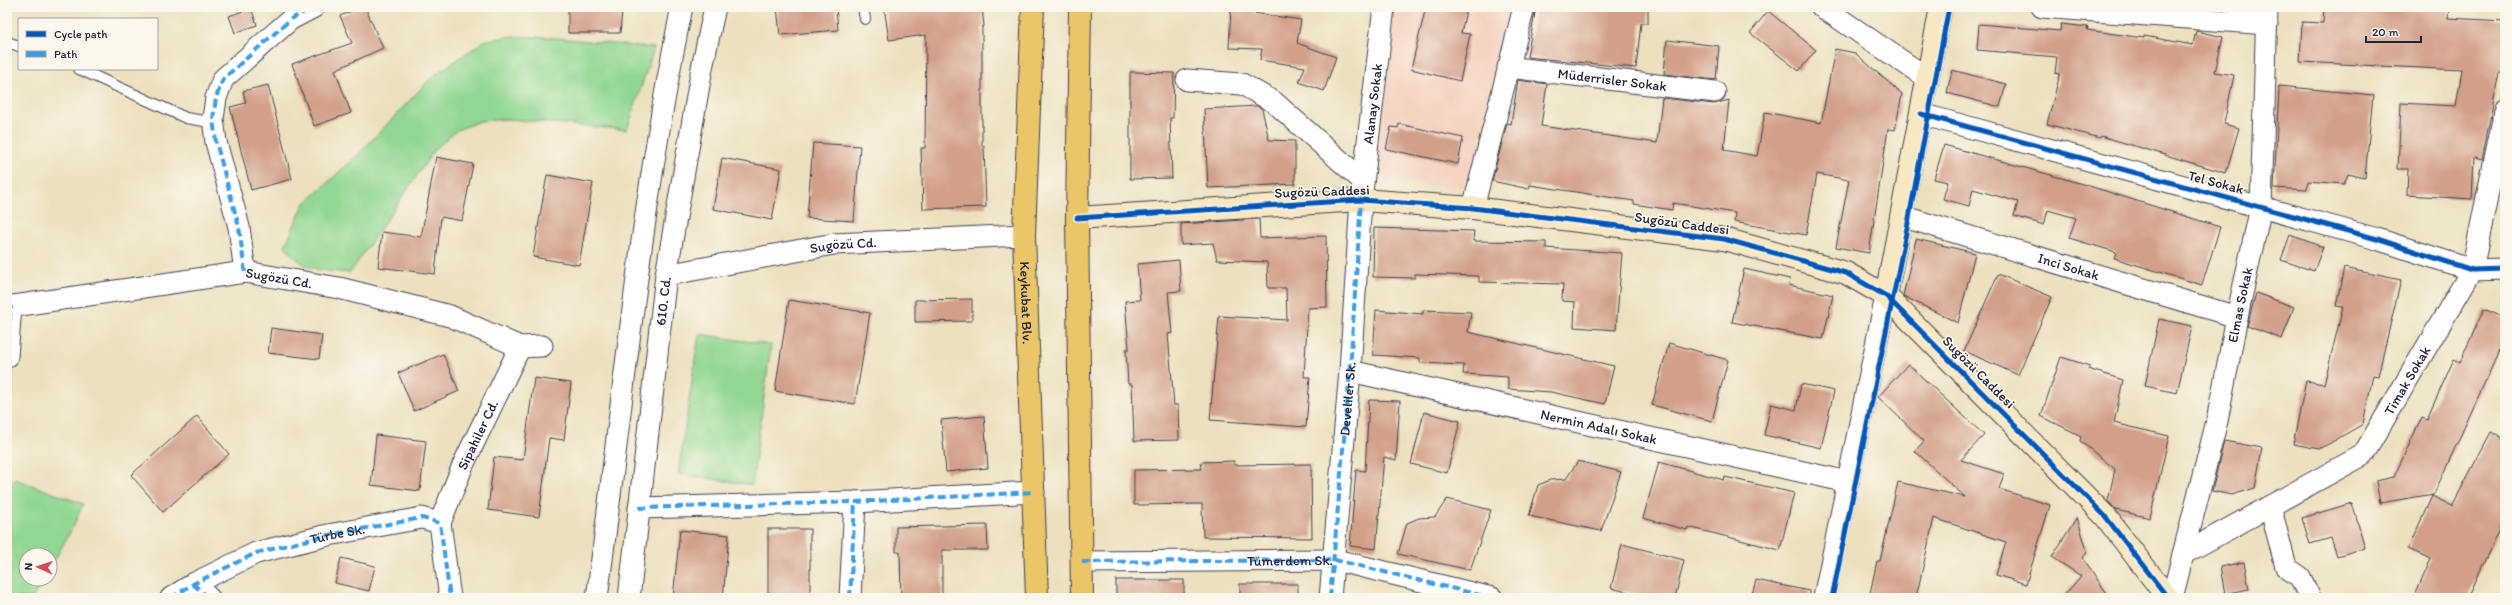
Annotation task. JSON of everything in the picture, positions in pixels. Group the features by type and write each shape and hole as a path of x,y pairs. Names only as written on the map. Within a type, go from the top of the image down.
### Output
{"highway":[{"name":"Keykubat Blv.","path":"1033,7 1024,235 1037,598"},
{"path":"1080,7 1077,218 1082,598"}],"street":[{"path":"245,272 239,227 216,142 213,119 216,98 223,79 291,20 314,7"},
{"name":"610. Cd.","path":"597,598 646,215 665,90 682,7"},
{"name":"610. Cd.","path":"629,598 666,275 702,68 715,7"},
{"name":"Alanay Sokak","path":"1362,191 1384,7"},
{"path":"1473,208 1524,7"},
{"path":"1822,7 1927,78"},
{"path":"1824,598 1886,296 1941,7"},
{"path":"2042,7 2267,16"},
{"name":"Elmas Sokak","path":"2172,598 2217,421 2237,317 2262,207 2267,16"},
{"name":"Müderrisler Sokak","path":"1508,67 1715,92"},
{"path":"1187,80 1242,84 1274,102 1362,191"},
{"name":"Timak Sokak","path":"2184,554 2363,455 2472,270 2505,110"},
{"name":"Tel Sokak","path":"1921,114 2377,239 2472,270 2505,269"},
{"name":"Sugözü Caddesi","path":"1077,218 1362,191 1473,208 1724,239 1846,273 1886,296 2105,516 2168,598"},
{"name":"Develiler Sk.","path":"1330,598 1335,560 1350,370 1362,191"},
{"name":"Inci Sokak","path":"1901,216 2237,317"},
{"name":"Sugözü Cd.","path":"666,275 834,244 1024,235"},
{"name":"Sugözü Cd.","path":"9,306 245,272 339,288 450,316 520,347 542,346"},
{"path":"7,357 9,306"},
{"name":"Sipahiler Cd.","path":"440,523 463,465 520,347"},
{"name":"Nermin Adalı Sokak","path":"1350,370 1848,482"},
{"path":"639,508 855,502 1034,492"},
{"path":"850,598 855,502"},
{"path":"2270,506 2286,567 2300,577 2310,598"},
{"name":"Türbe Sk.","path":"171,598 193,584 256,553 328,535 422,518 440,523"},
{"path":"440,523 450,598"},
{"name":"Tümerdem Sk.","path":"1082,562 1335,560 1492,598"},
{"path":"193,584 209,598"}],"lane":[{"path":"864,7 865,19"},
{"path":"7,42 18,46"},
{"path":"81,70 186,118 200,120 213,119"}],"shaded area":[{"path":"1396,7 1515,7 1468,189 1373,179"}],"green space":[{"path":"512,36 559,38 654,48 627,130 508,119 480,121 457,130 435,149 350,273 313,268 306,265 293,255 285,246 304,204 356,157 432,77 484,41"},
{"path":"699,334 771,345 752,485 678,474"},
{"path":"15,479 83,504 74,525 58,554 58,547 18,547 18,587 39,587 33,598 7,598 7,496"}],"building":[{"path":"361,7 365,7 383,48 335,70 351,113 314,126 292,64 352,43 340,16"},
{"path":"568,7 613,7 622,11 620,33 568,33"},
{"path":"777,7 836,7 838,30 780,35"},
{"path":"884,7 982,7 984,26 982,27 982,146 984,146 986,207 923,209 921,148 925,148 926,35 889,40"},
{"path":"1231,7 1254,7 1254,13 1301,20 1297,43 1336,57 1324,91 1299,82 1305,67 1260,60 1262,49 1229,48"},
{"path":"1426,7 1467,7 1461,33 1470,34 1460,81 1411,69"},
{"path":"1536,7 1648,7 1648,23 1641,23 1636,68 1527,57"},
{"path":"2324,7 2449,7 2448,18 2505,21 2502,73 2499,73 2482,160 2474,158 2472,199 2407,195 2408,169 2398,169 2401,103 2456,106 2462,70 2300,62 2302,22 2323,23"},
{"path":"251,8 257,25 235,33 229,16"},
{"path":"1768,11 1816,50 1799,71 1750,33"},
{"path":"1979,24 2060,31 2061,24 2088,27 2087,30 2144,38 2144,36 2193,45 2196,31 2223,37 2215,72 2234,75 2224,124 2239,128 2226,173 2101,136 2100,138 2047,124 2060,74 2055,73 2057,57 1977,50"},
{"path":"1667,40 1719,46 1716,80 1664,74"},
{"path":"1835,49 1855,53 1902,94 1895,130 1888,129 1869,253 1836,247 1849,180 1817,174 1806,235 1734,222 1735,213 1673,203 1672,210 1634,204 1634,201 1530,185 1529,189 1492,181 1507,123 1511,124 1518,80 1547,84 1541,126 1657,143 1662,98 1714,104 1729,100 1724,150 1757,156 1765,112 1821,123"},
{"path":"1952,70 2006,84 2000,107 1947,93"},
{"path":"1130,72 1174,73 1173,118 1170,118 1172,178 1130,179"},
{"path":"268,85 292,179 251,190 230,107 246,103 243,91"},
{"path":"2279,86 2373,95 2365,178 2348,174 2344,184 2308,181 2307,190 2274,188"},
{"path":"1257,106 1262,109 1269,140 1295,141 1295,184 1208,188 1204,109"},
{"path":"1399,124 1463,138 1458,164 1386,149 1391,127 1398,128"},
{"path":"813,143 860,146 854,221 807,218"},
{"path":"1944,145 2086,185 2220,227 2202,285 2114,258 2116,252 2069,238 2076,218 2048,210 2044,225 2014,216 2018,202 1973,189 1969,206 1943,199 1948,182 1934,179"},
{"path":"436,157 473,164 462,221 441,217 435,274 378,267 382,232 421,237"},
{"path":"722,158 781,169 772,220 713,209"},
{"path":"547,175 593,183 579,265 533,257"},
{"path":"1259,219 1260,238 1326,236 1327,307 1308,308 1304,377 1310,377 1306,427 1210,420 1219,316 1287,320 1286,288 1268,288 1267,262 1217,260 1213,243 1181,245 1181,224"},
{"path":"1374,228 1474,231 1473,241 1546,242 1546,248 1622,253 1616,330 1574,327 1575,302 1562,301 1563,284 1479,282 1479,276 1415,274 1415,278 1373,277"},
{"path":"2290,235 2323,247 2314,271 2281,260"},
{"path":"1916,239 1975,253 1958,323 1903,296"},
{"path":"1179,260 1181,291 1168,292 1172,333 1168,334 1174,405 1178,405 1179,440 1134,441 1132,384 1128,384 1126,349 1129,349 1125,301 1140,300 1137,264"},
{"path":"2344,268 2401,280 2378,376 2373,375 2363,424 2320,449 2293,444 2306,381 2324,384 2343,307 2336,306"},
{"path":"1744,269 1790,279 1789,285 1833,295 1823,339 1732,322"},
{"path":"1998,274 2052,297 2018,375 1964,351"},
{"path":"2256,293 2294,307 2282,339 2247,326"},
{"path":"972,299 972,321 915,322 915,300"},
{"path":"789,300 870,313 855,404 775,391"},
{"path":"2484,309 2505,318 2505,338 2434,494 2380,503 2376,481 2394,477 2422,417 2427,419 2454,359 2460,362"},
{"path":"1376,310 1423,314 1423,310 1471,312 1468,332 1614,366 1605,404 1551,392 1508,389 1508,377 1463,374 1464,365 1420,363 1420,358 1373,355"},
{"path":"2159,319 2192,326 2177,393 2145,386"},
{"path":"271,328 322,335 319,359 268,353"},
{"path":"1669,343 1728,360 1712,421 1652,405"},
{"path":"443,354 459,391 414,411 398,373"},
{"path":"2061,357 2090,366 2088,369 2123,380 2114,423 2169,436 2150,518 2116,510 2108,501 2115,469 2080,441 2081,436 2041,416"},
{"path":"1908,364 1984,435 1961,460 2004,474 1999,489 2050,505 2026,584 1996,575 2006,542 1934,518 1916,598 1869,598 1877,561 1880,561 1898,482 1965,497 1915,451 1924,441 1878,397"},
{"path":"534,378 571,383 564,440 549,438 539,517 488,510 494,457 523,460"},
{"path":"1801,384 1834,391 1821,448 1764,435 1771,404 1796,410"},
{"path":"1369,400 1400,401 1396,460 1384,457 1376,549 1350,546 1356,470 1365,471"},
{"path":"1424,412 1460,421 1447,473 1411,464"},
{"path":"197,416 229,454 163,512 131,475"},
{"path":"984,416 988,468 946,472 941,420"},
{"path":"2491,432 2505,439 2505,516 2468,598 2414,598 2431,559 2408,549 2432,496 2452,506"},
{"path":"376,435 426,441 420,491 371,485"},
{"path":"2224,441 2262,448 2255,488 2232,495 2212,491"},
{"path":"1234,461 1234,465 1311,464 1312,538 1203,537 1202,504 1134,505 1134,470 1202,469 1201,462"},
{"path":"1578,461 1621,472 1601,531 1529,516 1538,485 1550,480 1566,479"},
{"path":"1659,462 1724,480 1725,477 1794,493 1780,550 1688,527 1687,530 1643,518"},
{"path":"1447,499 1491,510 1470,570 1398,554 1407,523 1419,518 1435,517"},
{"path":"2352,503 2365,548 2337,556 2331,538 2310,544 2302,518"},
{"path":"2077,517 2087,551 2083,558 2110,598 2062,598 2081,576 2052,557"},
{"path":"987,525 988,550 942,550 942,597 901,598 900,552 896,552 896,527"},
{"path":"768,529 810,529 810,598 768,598"},
{"path":"680,530 729,535 723,598 673,598"},
{"path":"1622,544 1684,560 1675,598 1651,598 1611,588"},
{"path":"341,558 375,566 369,591 335,583"},
{"path":"2244,562 2249,589 2225,594 2220,567"},
{"path":"1116,580 1184,580 1184,598 1116,598"},
{"path":"1756,580 1809,591 1809,598 1751,598"},
{"path":"1240,584 1298,584 1298,598 1240,598"}],"marked path":[{"path":"245,272 239,227 216,142 213,119 216,98 223,79 291,19 314,7"},
{"path":"1330,598 1350,371 1361,200"},
{"path":"7,357 11,306"},
{"path":"639,508 855,502 1034,492"},
{"path":"850,598 855,502"},
{"path":"171,598 193,584 256,553 328,535 422,518 440,523 450,598"},
{"path":"1082,562 1335,560 1492,598"},
{"path":"193,584 209,598"}],"cycle path":[{"path":"1832,598 1909,218 1949,7"},
{"path":"1921,114 2377,239 2472,270 2505,269"},
{"path":"1077,218 1361,200 1473,208 1724,239 1846,273 1886,296 2105,516 2168,598"}]}
